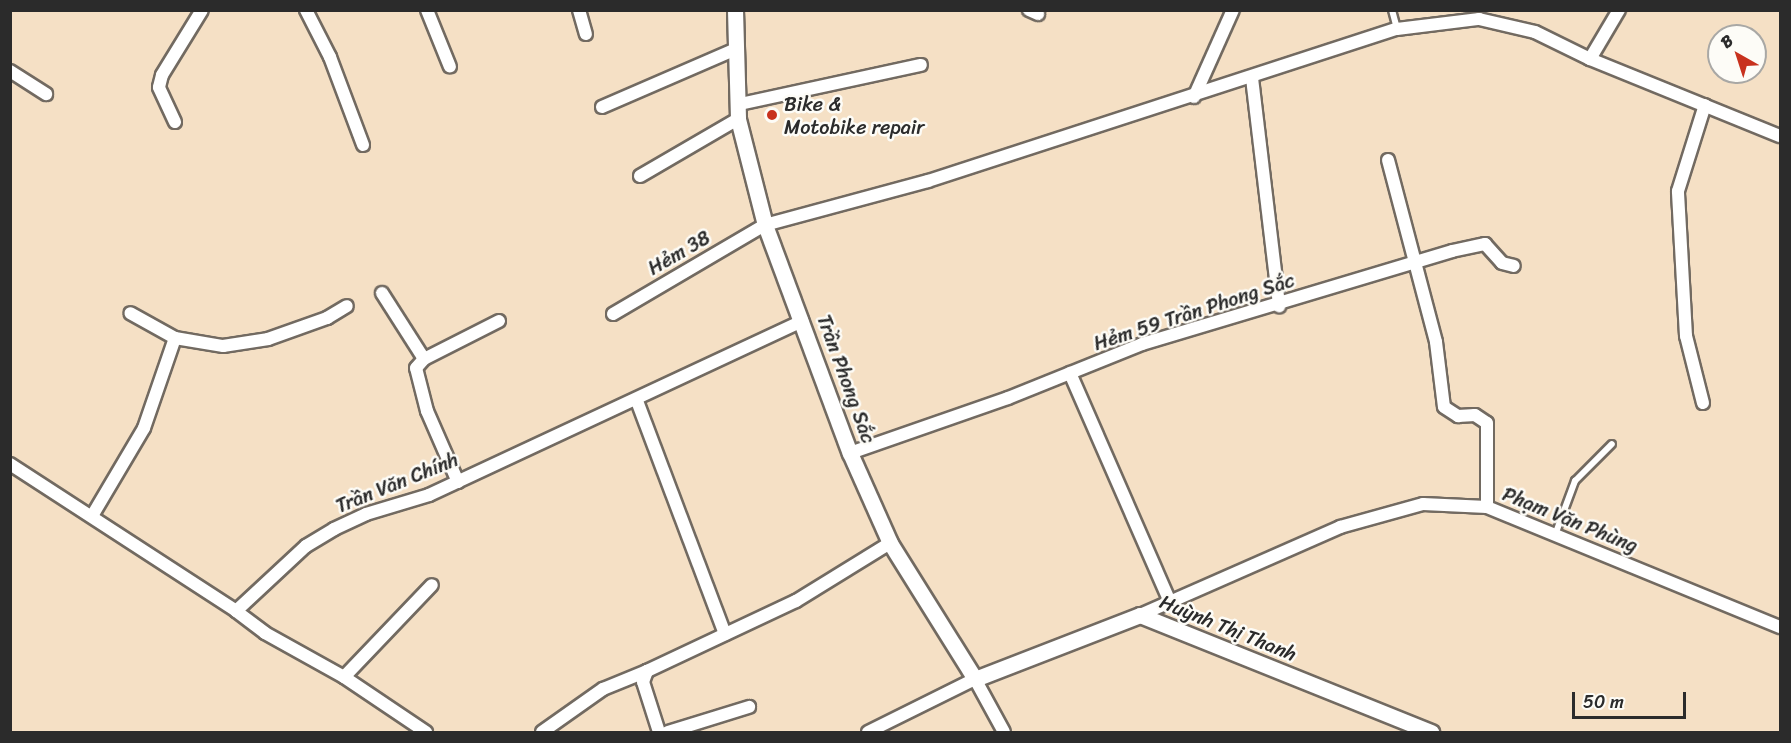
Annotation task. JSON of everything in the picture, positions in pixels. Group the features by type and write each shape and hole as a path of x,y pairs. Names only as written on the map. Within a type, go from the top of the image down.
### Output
{"street":[{"path":"175,122 159,87 162,75 202,10"},
{"path":"306,10 330,57 363,145"},
{"path":"427,10 450,67"},
{"path":"579,10 586,34"},
{"name":"Trần Phong Sắc","path":"735,10 739,112 765,225 850,453 890,543 975,680 1004,732"},
{"path":"1194,97 1233,10"},
{"path":"1590,59 1619,10"},
{"name":"Hẻm 38","path":"613,314 765,225 927,181 1194,97 1397,29 1479,19 1535,32 1590,59 1780,136"},
{"path":"602,107 736,50"},
{"path":"640,176 739,112 921,65"},
{"path":"10,71 46,94"},
{"path":"1252,78 1279,306"},
{"path":"1703,403 1686,336 1678,190 1705,105"},
{"path":"1388,160 1436,342 1444,407 1458,416 1475,415 1487,423 1487,507"},
{"name":"Hẻm 59 Trần Phong Sắc","path":"850,453 1142,345 1279,306 1415,261 1485,244 1502,263 1514,266"},
{"path":"382,293 424,359"},
{"path":"130,313 175,338 223,346 268,339 327,318 347,306"},
{"path":"458,482 416,379 416,368 424,359 499,321"},
{"name":"Trần Văn Chính","path":"236,611 270,577 334,529 458,482 802,321"},
{"path":"92,516 144,428 175,338"},
{"path":"1070,373 1170,602"},
{"path":"637,400 725,634"},
{"path":"10,464 236,611 265,633 344,677 426,732"},
{"name":"Phạm Văn Phùng","path":"1140,615 1340,527 1423,504 1487,507 1780,627"},
{"path":"542,732 603,689 648,671 796,601 890,543"},
{"path":"344,677 432,585"},
{"name":"Huỳnh Thị Thanh","path":"975,680 1140,615 1431,732"},
{"path":"648,671 643,682 659,732"},
{"path":"868,732 975,680"},
{"path":"668,732 748,707"}],"lane":[{"path":"1392,10 1397,29"},
{"path":"1555,535 1575,481 1612,444"}],"place":[{"name":"Bike & Motobike repair","path":"772,115"}]}
